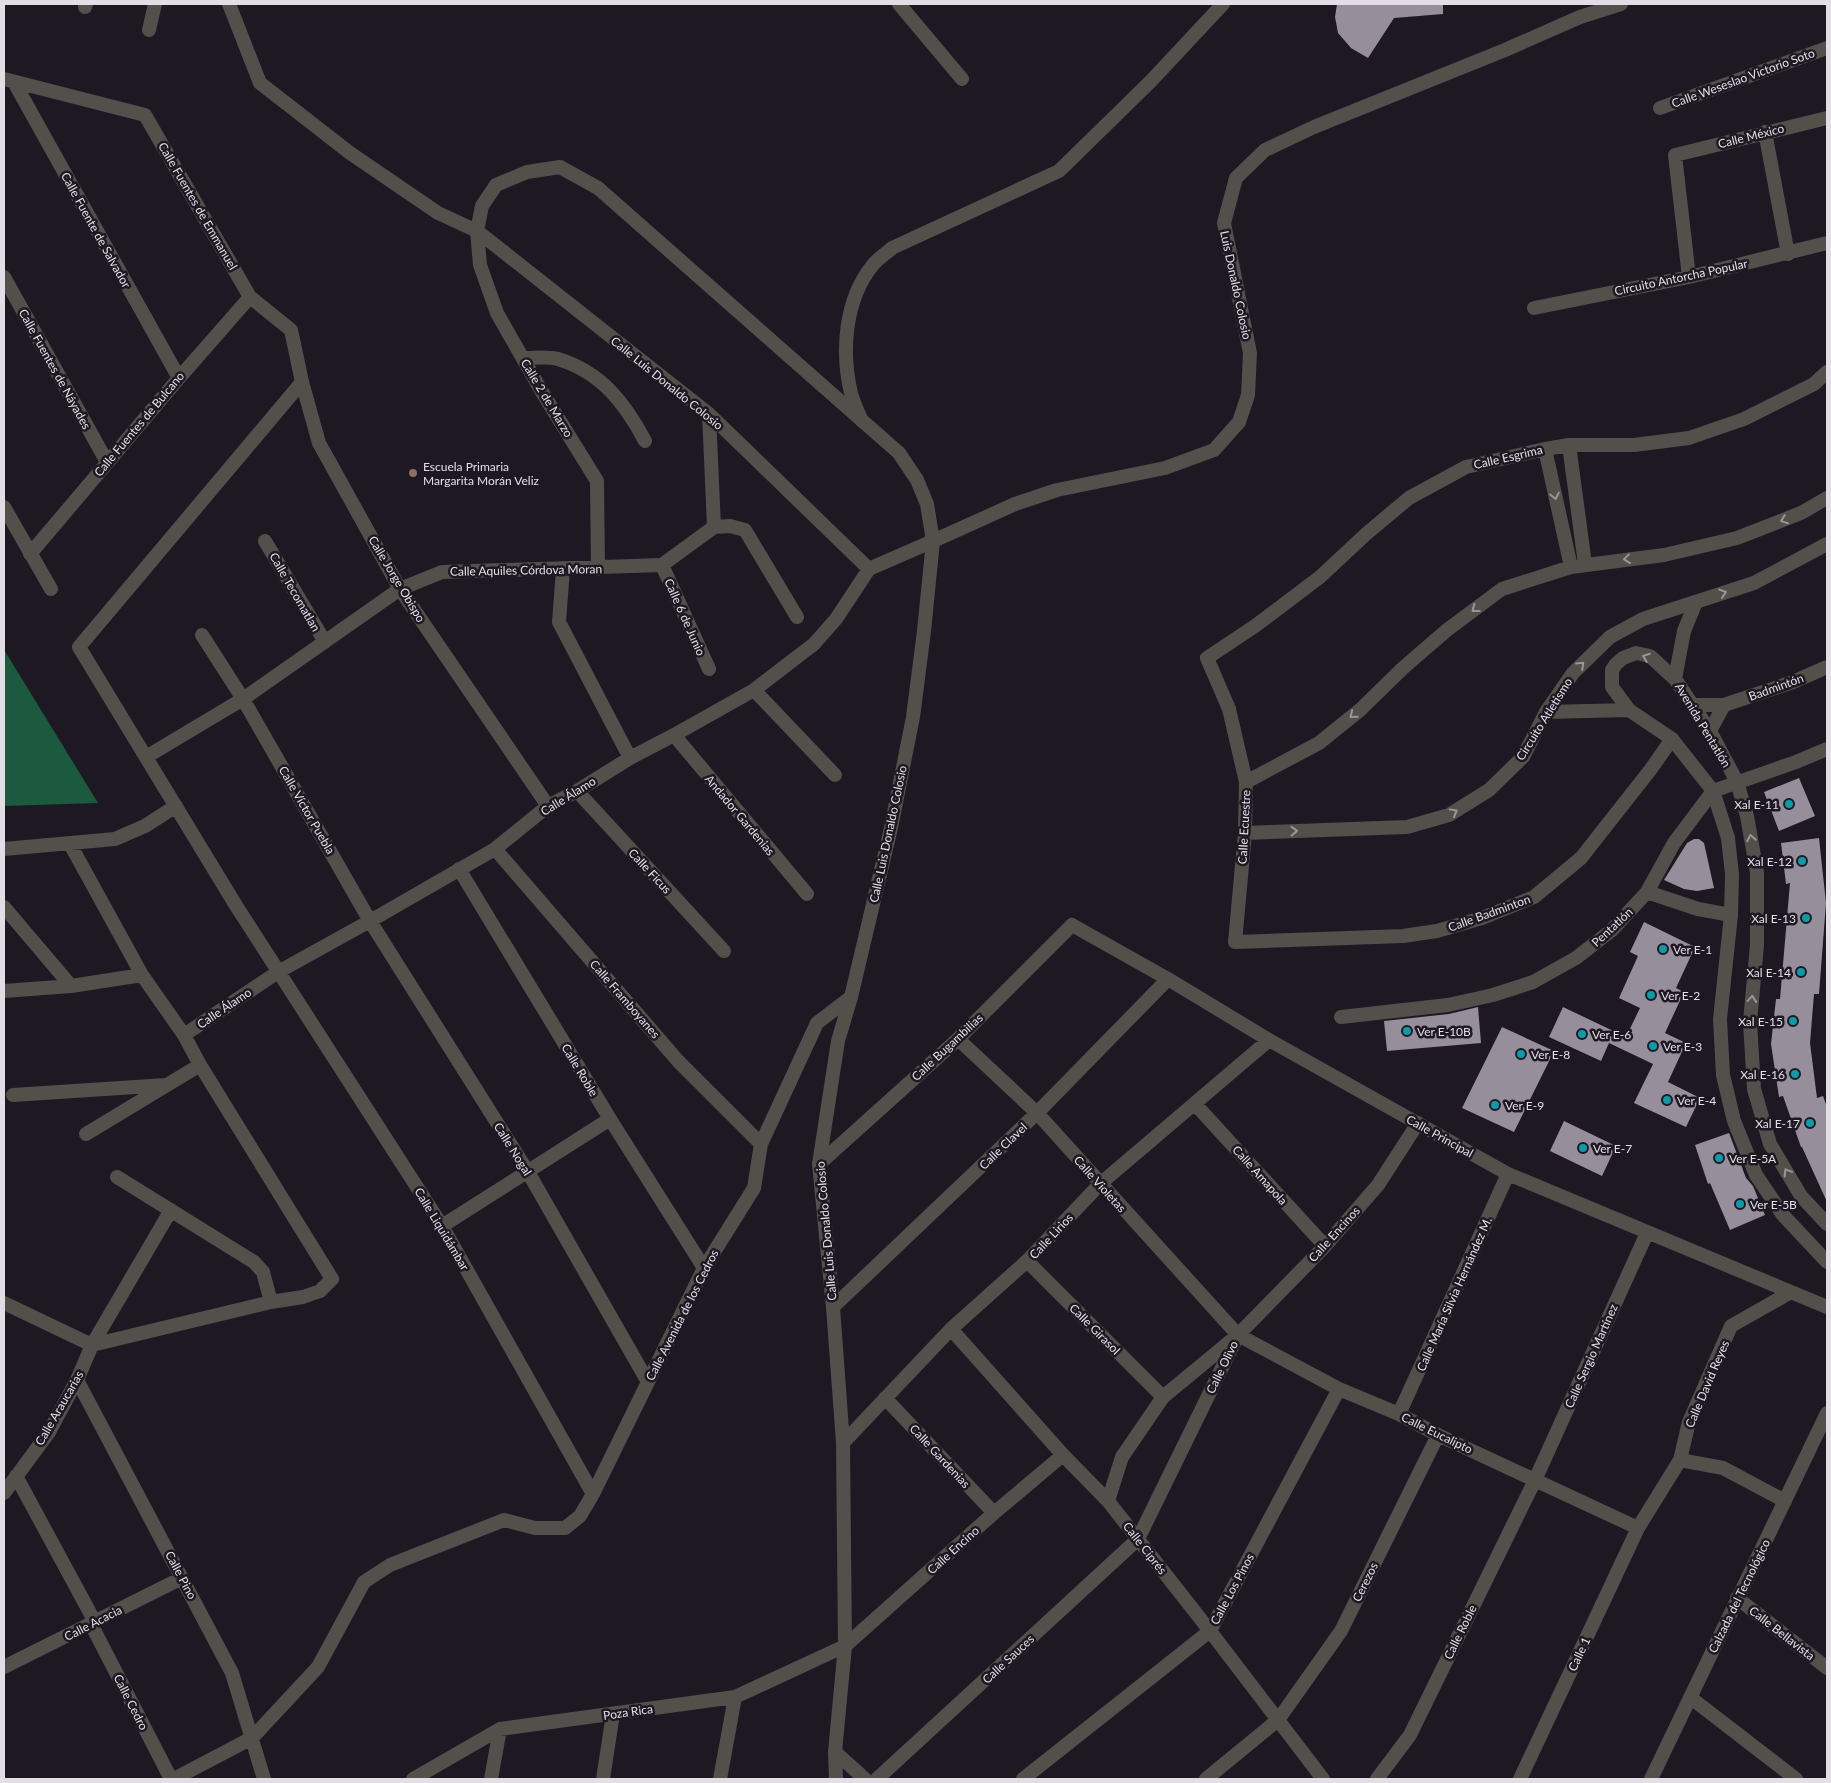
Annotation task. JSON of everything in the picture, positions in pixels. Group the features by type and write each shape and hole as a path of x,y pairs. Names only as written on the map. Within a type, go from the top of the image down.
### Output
{"street":[{"path":"149,30 155,4"},
{"name":"Calle Luis Donaldo Colosio","path":"229,4 260,83 350,153 438,212 477,231 709,414 869,569"},
{"path":"899,4 962,79"},
{"path":"862,422 851,394 846,362 848,325 854,296 872,266 892,248 1059,171 1151,81 1223,4"},
{"name":"Luis Donaldo Colosio","path":"933,542 1015,504 1057,490 1165,468 1214,450 1239,422 1248,396 1250,352 1224,223 1236,178 1265,150 1314,127 1505,50 1580,17 1621,4"},
{"name":"Calle Weseslao Victorio Soto","path":"1660,108 1827,48"},
{"name":"Calle Fuentes de Emmanuel","path":"9,81 145,115 250,297"},
{"name":"Calle Fuente de Salvador","path":"9,81 179,378"},
{"name":"Calle México","path":"1689,277 1675,155 1827,118"},
{"path":"1765,132 1788,254"},
{"name":"Calle 2 de Marzo","path":"598,568 597,480 498,313 480,265 477,231 482,206 496,185 528,172 560,167 598,188 862,422"},
{"name":"Circuito Antorcha Popular","path":"1534,308 1689,277 1827,243"},
{"name":"Calle Fuentes de Náyades","path":"4,277 107,462"},
{"name":"Calle Fuentes de Bulcano","path":"30,554 250,297"},
{"name":"Calle Jorge Obispo","path":"250,297 291,330 302,382 319,443 400,589 548,806"},
{"path":"523,358 556,358 585,370 617,396 646,441"},
{"name":"Calle Esgrima","path":"1207,658 1255,626 1320,577 1366,534 1409,498 1466,467 1545,449 1568,446 1634,444 1689,438 1744,419 1814,384 1827,372"},
{"name":"Calle Liquidámbar","path":"302,382 79,647 278,972 442,1226 593,1494"},
{"path":"709,414 714,527"},
{"name":"Calle Luis Donaldo Colosio","path":"838,1779 835,1752 845,1646 843,1443 833,1307 819,1164 838,1041 851,997 891,828 913,717 933,542 927,504 917,480 899,453 862,422"},
{"path":"1568,446 1585,564"},
{"path":"1545,449 1571,567"},
{"path":"1246,782 1318,743 1360,710 1403,668 1447,630 1502,589 1571,567 1664,555 1737,538 1801,514 1827,498"},
{"path":"4,507 51,589"},
{"path":"662,565 714,527 730,526 745,530 796,617"},
{"name":"Calle Tecomatlan","path":"265,541 325,642"},
{"path":"869,569 933,542"},
{"name":"Circuito Atletismo","path":"1245,833 1407,826 1449,815 1489,790 1523,757 1546,712 1573,673 1610,637 1643,619 1754,583 1827,544"},
{"name":"Calle Aquiles Córdova Moran","path":"146,757 243,699 400,589 442,572 662,565"},
{"name":"Calle 6 de Junio","path":"662,565 709,669"},
{"path":"563,569 559,622 630,758"},
{"name":"Calle Álamo","path":"184,1035 278,972 495,849 548,806 577,791 630,758 754,690 814,644 836,619 869,569"},
{"path":"1676,679 1684,631 1696,602"},
{"name":"Calle Víctor Puebla","path":"202,635 243,699 370,921"},
{"name":"Avenida Pentatlón","path":"1827,1224 1802,1196 1770,1144 1754,1089 1750,1022 1757,945 1757,874 1747,816 1737,782 1710,731 1676,679 1650,656 1636,653 1616,664 1612,670 1612,687 1629,710 1672,740 1713,791 1728,838 1732,874 1731,915 1720,1019 1723,1075 1734,1122 1756,1175 1783,1215 1827,1262"},
{"name":"Calle Ecuestre","path":"1207,658 1229,709 1246,782 1245,833 1234,942"},
{"name":"Badmintón","path":"1692,705 1724,705 1793,682 1827,667"},
{"path":"754,690 835,775"},
{"path":"1710,731 1724,705"},
{"path":"1546,712 1629,710"},
{"name":"Andador Gardenias","path":"674,735 807,894"},
{"name":"Calle Badminton","path":"1234,942 1404,936 1436,931 1482,918 1534,897 1581,858 1672,740"},
{"path":"1713,791 1827,749"},
{"name":"Calle Ficus","path":"577,791 724,951"},
{"name":"Pentatlón","path":"1341,1017 1448,1005 1493,996 1533,982 1576,958 1612,930 1647,892 1674,843 1713,791"},
{"path":"4,849 115,839 145,826 176,806"},
{"path":"4,1303 92,1346 271,1302 303,1297 320,1291 332,1279 200,1065 184,1035 142,975 70,844"},
{"name":"Calle Framboyanes","path":"495,849 678,1060 761,1144"},
{"name":"Calle Roble","path":"459,869 610,1119 704,1268"},
{"path":"1647,892 1698,909 1731,915"},
{"path":"4,907 71,986"},
{"name":"Calle Nogal","path":"370,921 528,1172 648,1382"},
{"name":"Calle Principal","path":"1072,926 1168,979 1269,1040 1508,1174 1827,1307"},
{"name":"Calle Bugambilias","path":"819,1164 958,1039 1072,926"},
{"path":"4,991 71,986 142,975"},
{"name":"Calle Clavel","path":"833,1307 1037,1114 1168,979"},
{"name":"Calle Avenida de los Cedros","path":"252,1738 318,1667 364,1582 390,1565 504,1520 535,1528 565,1528 580,1516 593,1494 704,1268 754,1188 761,1144 817,1023 851,997"},
{"name":"Calle Violetas","path":"958,1039 1037,1114 1238,1336"},
{"name":"Calle Lirios","path":"843,1443 951,1329 1027,1261 1100,1184 1269,1040"},
{"path":"86,1134 200,1065"},
{"path":"13,1095 166,1086"},
{"name":"Calle Amapola","path":"1195,1104 1325,1246"},
{"path":"442,1226 610,1119"},
{"name":"Calle Encinos","path":"1238,1336 1325,1246 1378,1185 1418,1123"},
{"name":"Calle María Silvia Hernández M.","path":"1399,1414 1508,1174"},
{"path":"118,1177 254,1262 263,1272 271,1302"},
{"name":"Calle Araucarias","path":"4,1494 49,1432 77,1380 92,1346 171,1210"},
{"name":"Calle Sergio Martínez","path":"1535,1480 1647,1232"},
{"name":"Calle Girasol","path":"1027,1261 1163,1397"},
{"name":"Calle David Reyes","path":"1638,1528 1680,1460 1690,1422 1731,1326 1791,1292"},
{"name":"Calle Ciprés","path":"951,1329 1108,1501 1210,1630 1323,1779"},
{"name":"Calle Eucalipto","path":"1238,1336 1339,1389 1399,1414 1438,1435 1638,1528"},
{"name":"Calle Olivo","path":"1108,1501 1122,1457 1163,1397 1238,1336"},
{"name":"Calle Olivo","path":"1138,1539 1238,1336"},
{"name":"Calle Pino","path":"77,1380 232,1673 264,1779"},
{"name":"Calle Los Pinos","path":"1022,1779 1210,1630 1339,1389"},
{"name":"Calle Gardenias","path":"885,1398 994,1514"},
{"name":"Calzada del Tecnológico","path":"1651,1779 1827,1413"},
{"name":"Cerezos","path":"1206,1779 1278,1720 1341,1630 1438,1435"},
{"name":"Calle Encino","path":"845,1646 994,1514 1064,1455"},
{"path":"1680,1460 1722,1468 1785,1501"},
{"name":"Calle Cedro","path":"16,1476 172,1779"},
{"name":"Calle Roble","path":"1377,1779 1410,1735 1535,1480"},
{"name":"Calle 1","path":"1520,1779 1638,1528"},
{"name":"Calle Sauces","path":"877,1779 1138,1539"},
{"name":"Calle Acacia","path":"4,1667 182,1578"},
{"name":"Calle Bellavista","path":"1737,1598 1827,1668"},
{"name":"Poza Rica","path":"413,1779 500,1729 734,1697 845,1646"},
{"path":"720,1779 734,1697"},
{"path":"1691,1698 1796,1779"},
{"path":"603,1779 613,1714"},
{"path":"491,1779 500,1729"},
{"path":"172,1779 252,1738"},
{"path":"835,1752 865,1779"},
{"path":"838,1779 846,1763"}],"green space":[{"path":"4,650 6,653 98,803 4,806"}],"building":[{"path":"1337,4 1443,4 1443,14 1394,18 1368,58 1351,48 1338,33 1335,17"},
{"name":"Xal E-11","path":"1799,778 1815,816 1779,831 1764,792"},
{"path":"1819,838 1826,903 1819,994 1814,994 1810,1043 1817,1098 1823,1096 1827,1107 1827,1202 1801,1147 1783,1096 1779,1097 1771,1044 1776,999 1780,999 1790,883 1786,884 1781,843"},
{"path":"1694,839 1699,839 1704,843 1714,888 1697,891 1684,889 1664,880 1687,843"},
{"path":"1644,922 1695,947 1676,988 1684,992 1665,1033 1686,1043 1668,1082 1700,1098 1686,1127 1634,1103 1653,1064 1609,1043 1601,1061 1549,1037 1563,1007 1626,1037 1640,1008 1619,998 1638,956 1630,952"},
{"path":"1478,1007 1481,1043 1387,1051 1384,1021 1449,1014"},
{"path":"1502,1027 1554,1051 1514,1132 1462,1108"},
{"name":"Ver E-7","path":"1564,1121 1616,1146 1602,1176 1550,1151"},
{"path":"1729,1133 1746,1178 1753,1186 1765,1215 1730,1230 1710,1183 1708,1184 1695,1145"}],"place":[{"name":"Escuela Primaria Margarita Morán Veliz","path":"413,473"},
{"name":"Xal E-11","path":"1789,804"},
{"name":"Xal E-12","path":"1802,861"},
{"name":"Xal E-13","path":"1806,918"},
{"name":"Ver E-1","path":"1663,949"},
{"name":"Xal E-14","path":"1801,972"},
{"name":"Ver E-2","path":"1651,995"},
{"name":"Xal E-15","path":"1793,1021"},
{"name":"Ver E-10B","path":"1407,1031"},
{"name":"Ver E-6","path":"1582,1034"},
{"name":"Ver E-3","path":"1653,1046"},
{"name":"Ver E-8","path":"1521,1054"},
{"name":"Xal E-16","path":"1795,1074"},
{"name":"Ver E-4","path":"1667,1100"},
{"name":"Ver E-9","path":"1495,1105"},
{"name":"Xal E-17","path":"1810,1123"},
{"name":"Ver E-7","path":"1583,1148"},
{"name":"Ver E-5A","path":"1719,1158"},
{"name":"Ver E-5B","path":"1740,1204"}]}
